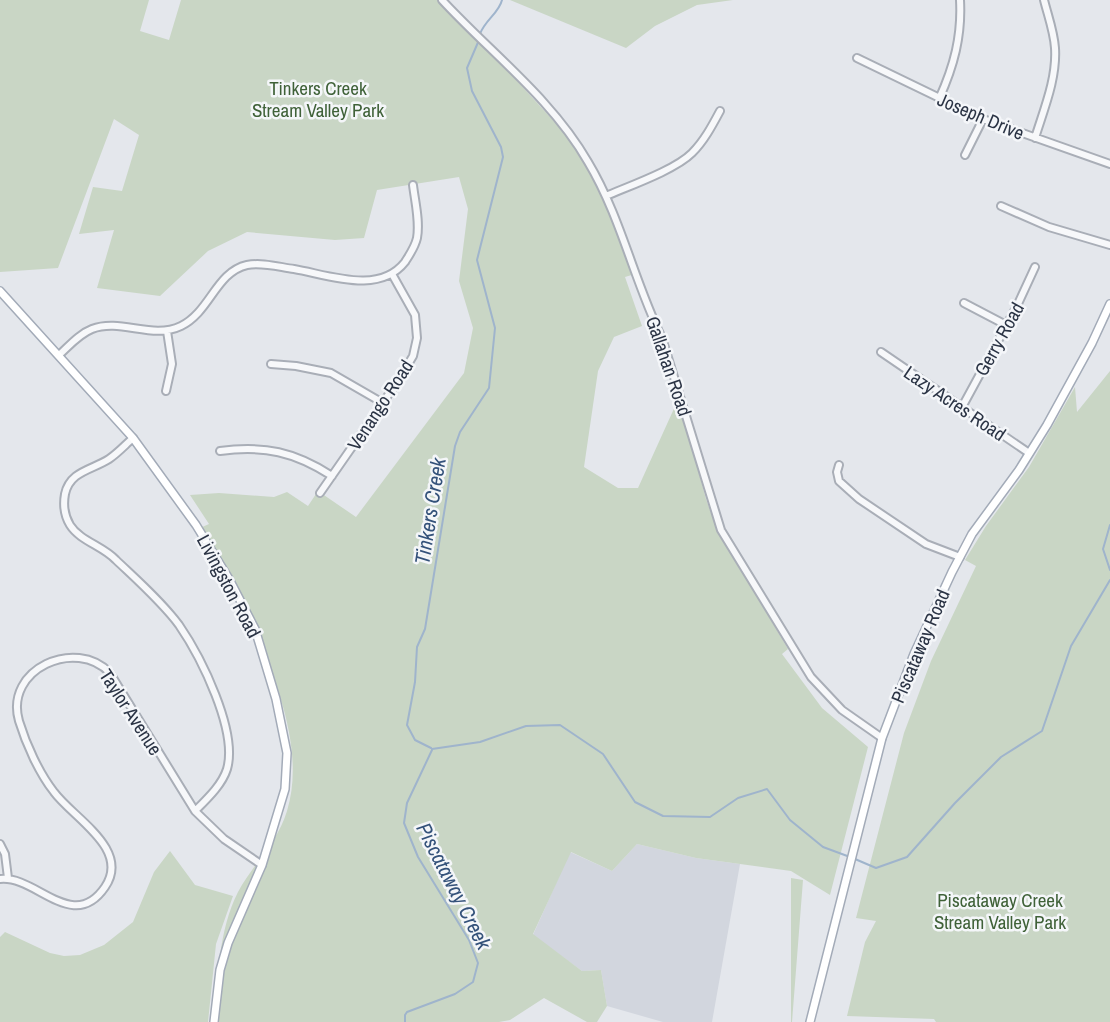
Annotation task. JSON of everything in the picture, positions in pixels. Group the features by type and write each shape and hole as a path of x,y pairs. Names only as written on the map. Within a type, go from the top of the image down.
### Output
{"main road":[{"name":"Livingston Road","path":"0,291 133,438 196,525 255,629 267,667 281,719 287,765 281,805 262,865 237,919 223,961 214,1022"},
{"name":"Piscataway Road","path":"810,1022 882,738 914,654 960,557 978,525 1029,453 1092,343 1110,304"}],"street":[{"name":"Gallahan Road","path":"442,0 543,103 570,134 591,167 606,196 662,338 721,530 811,677 837,705 882,738"},
{"path":"939,99 953,67 958,44 960,0"},
{"path":"1035,138 1055,64 1055,46 1044,0"},
{"name":"Joseph Drive","path":"857,58 983,119 1110,164"},
{"path":"606,196 691,155 706,137 720,111"},
{"path":"965,155 983,119"},
{"path":"59,355 82,334 99,327 167,331 191,319 232,271 244,266 276,266 372,281 392,274 404,263 416,240 413,185"},
{"path":"1001,206 1049,226 1110,245"},
{"name":"Gerry Road","path":"961,408 1017,306 1035,267"},
{"name":"Venango Road","path":"320,493 411,362 417,338 415,315 392,274"},
{"path":"964,303 1006,325"},
{"path":"166,391 172,364 167,331"},
{"name":"Lazy Acres Road","path":"881,352 1029,453"},
{"path":"271,364 306,367 331,373 383,404"},
{"path":"133,438 108,460 82,471 72,479 65,492 64,513 76,533 111,555 168,612 192,647 205,673 227,726 229,755 222,779 195,811"},
{"path":"220,452 233,450 288,453 306,460 332,476"},
{"path":"839,466 839,481 859,499 918,539 960,557"},
{"name":"Taylor Avenue","path":"8,878 24,882 56,902 70,905 95,897 104,890 109,877 111,864 108,853 97,836 58,798 49,785 20,723 18,702 23,687 33,673 52,660 79,656 98,662 110,673 195,811 224,839 262,865"},
{"path":"0,844 5,854 8,878 0,879"}],"shaded area":[{"path":"637,844 696,858 740,864 712,1022 663,1022 607,1006 601,970 582,971 533,935 570,852 612,871"}],"green space":[{"name":"Tinkers Creek Stream Valley Park","path":"0,0 149,0 140,31 169,40 181,0 443,0 582,152 577,151 598,180 635,274 625,277 642,326 614,337 598,371 584,467 618,488 638,488 679,401 716,527 788,649 782,654 822,708 868,747 830,895 791,871 696,858 637,844 612,871 571,852 533,934 582,971 601,970 607,1006 597,1022 587,1022 544,998 510,1020 499,1022 214,1022 220,956 231,907 283,822 293,777 290,740 282,703 269,665 200,528 209,524 190,495 219,493 274,497 287,492 308,506 318,491 356,517 464,373 473,328 459,281 468,209 459,177 377,190 364,238 335,240 247,232 208,251 160,296 97,288 114,230 79,234 93,187 122,191 139,135 114,119 58,268 0,272"},
{"path":"510,0 733,0 697,5 655,26 626,48"},
{"name":"Piscataway Creek Stream Valley Park","path":"1110,371 1110,1022 936,1022 934,1019 847,1016 865,942 876,921 856,918 904,733 931,661 976,566 965,560 1029,467 1075,387 1077,412"},
{"path":"170,851 195,885 233,896 216,944 208,1022 0,1022 0,937 5,932 50,953 64,956 80,955 104,945 133,922 154,872"},
{"path":"791,878 803,880 792,1022 791,1022"}],"waterway":[{"name":"Tinkers Creek","path":"480,34 502,0"},
{"name":"Tinkers Creek","path":"431,748 415,740 407,725 415,682 417,647 425,629 455,446 460,432 489,388 495,328 477,260 503,157 501,147 472,91 467,68 479,40"},
{"name":"Piscataway Creek","path":"1110,525 1103,549 1110,570"},
{"name":"Piscataway Creek","path":"855,859 876,868 907,857 1001,757 1042,731 1071,646 1110,580"},
{"name":"Piscataway Creek","path":"432,749 480,742 526,726 560,725 603,754 635,802 663,816 710,817 738,798 767,789 790,820 823,847 850,857"},
{"name":"Piscataway Creek","path":"405,1022 407,1012 455,994 473,982 478,963 469,940 418,857 404,823 407,803 432,750"}]}
